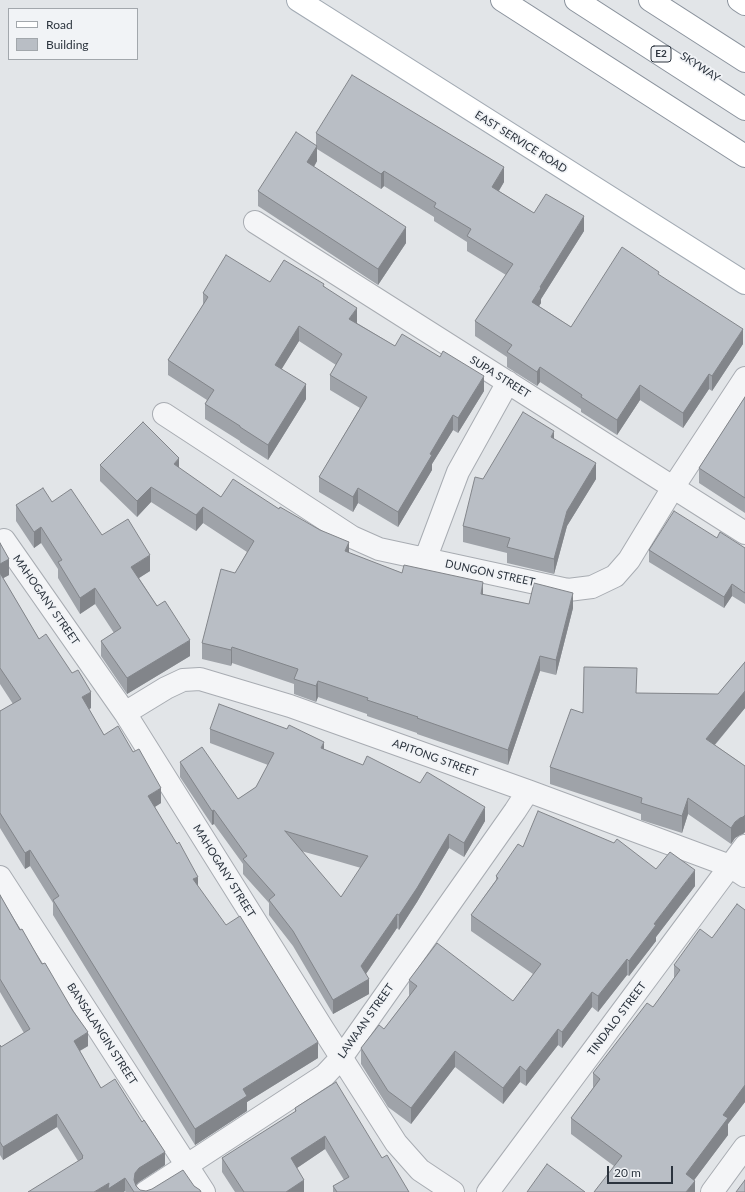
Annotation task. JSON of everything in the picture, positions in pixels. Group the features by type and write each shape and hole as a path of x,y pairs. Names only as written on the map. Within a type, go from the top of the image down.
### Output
{"main road":[{"name":"EAST SERVICE ROAD","path":"298,0 745,283"},
{"path":"502,0 745,156"},
{"name":"E2","path":"576,0 745,109"},
{"name":"SKYWAY","path":"595,0 745,96"},
{"path":"650,0 745,60"},
{"path":"668,0 745,48"},
{"path":"739,0 745,4"}],"street":[{"name":"SUPA STREET","path":"255,222 674,486 745,533"},
{"name":"DUNGON STREET","path":"164,414 352,537 379,549 568,590 592,587 615,576 629,560 674,486 745,378"},
{"path":"425,560 458,472 508,382"},
{"name":"MAHOGANY STREET","path":"4,540 125,713 341,1058 396,1143 420,1170 453,1192"},
{"name":"APITONG STREET","path":"125,713 166,688 183,680 200,679 290,706 528,791 738,871"},
{"name":"LAWAAN STREET","path":"146,1192 325,1075 341,1058 528,791"},
{"name":"TINDALO STREET","path":"488,1192 738,871 745,846"},
{"name":"BANSALANGIN STREET","path":"0,877 204,1192"},
{"path":"712,1192 745,1147"}],"building":[{"path":"352,75 504,167 492,187 534,213 546,194 584,216 532,302 571,327 622,247 659,272 658,274 743,329 712,376 709,374 683,413 640,385 617,420 581,397 582,395 540,367 537,372 507,352 512,345 475,321 513,264 467,236 471,229 434,207 436,203 384,171 381,174 316,133"},
{"path":"296,132 317,146 307,162 406,227 378,269 258,191"},
{"path":"226,255 270,282 284,260 324,284 323,286 357,308 349,319 395,346 402,334 440,357 443,351 484,376 458,418 453,415 430,454 432,455 398,512 358,488 353,497 319,477 367,397 330,375 342,354 299,326 275,365 306,384 268,445 205,404 214,390 168,360 208,297 203,293"},
{"path":"745,397 745,498 699,468"},
{"path":"523,412 554,431 551,437 596,463 567,511 554,559 507,547 510,538 463,526 475,477 483,479"},
{"path":"143,422 179,458 174,464 221,497 233,479 279,509 280,507 320,530 349,542 345,551 402,573 404,565 483,582 481,594 529,604 534,583 573,593 556,660 540,656 508,750 318,681 316,686 294,679 298,669 232,647 231,650 202,643 221,569 235,573 254,541 203,507 196,515 151,487 137,501 100,465"},
{"path":"43,488 52,502 71,489 102,535 128,519 150,555 131,567 157,606 165,601 190,640 127,678 101,641 121,628 95,588 80,598 58,562 62,560 41,527 34,532 16,505"},
{"path":"674,511 717,538 720,532 745,548 745,593 732,584 724,597 649,550"},
{"path":"0,543 9,559 0,564"},
{"path":"0,573 39,639 46,634 72,673 78,670 91,692 82,697 104,735 118,726 133,752 139,749 161,788 148,796 177,844 179,842 198,877 193,879 226,925 240,916 318,1042 243,1089 247,1096 195,1129 53,900 59,896 30,850 25,853 0,813 0,711 21,699 0,668"},
{"path":"745,662 745,691 706,739 745,766 745,815 735,822 731,828 688,798 682,816 641,803 642,798 550,767 571,709 583,713 584,667 637,668 636,693 718,694"},
{"path":"219,704 287,729 289,725 324,742 321,748 363,765 367,756 420,783 427,772 485,807 464,843 449,834 399,915 397,914 361,966 369,979 333,1000 293,931 269,900 275,895 243,859 247,856 214,810 212,811 180,762 202,747 238,799 256,787 274,753 210,729","holes":["285,831 368,856 341,897"]},
{"path":"538,811 614,843 617,839 656,869 670,852 695,870 654,924 656,925 629,961 627,959 598,996 592,992 562,1032 558,1029 526,1071 520,1066 503,1088 455,1051 411,1108 388,1091 361,1048 379,1025 384,1029 417,986 409,980 437,943 513,1001 541,964 471,915 498,878 496,876 518,844 523,847"},
{"path":"0,895 20,930 22,929 42,964 45,963 73,1011 88,1032 74,1041 101,1088 115,1079 142,1122 144,1120 165,1152 139,1168 135,1173 134,1180 136,1186 140,1190 146,1191 152,1189 183,1170 194,1186 201,1192 134,1192 125,1178 108,1189 109,1183 94,1192 28,1192 83,1158 83,1156 57,1114 3,1147 0,1142 0,1045 1,1047 30,1029 0,979"},
{"path":"737,904 745,910 745,1085 723,1115 728,1118 686,1174 695,1181 686,1192 594,1192 622,1156 571,1118 600,1079 593,1073 647,1003 653,1007 680,970 674,965 700,929 712,938"},
{"path":"336,1082 382,1158 387,1155 409,1192 337,1192 333,1186 349,1177 325,1136 291,1158 304,1180 286,1192 244,1192 222,1158 296,1111 295,1108"},
{"path":"547,1164 585,1192 527,1192"},
{"path":"745,1180 745,1192 736,1192"}]}
